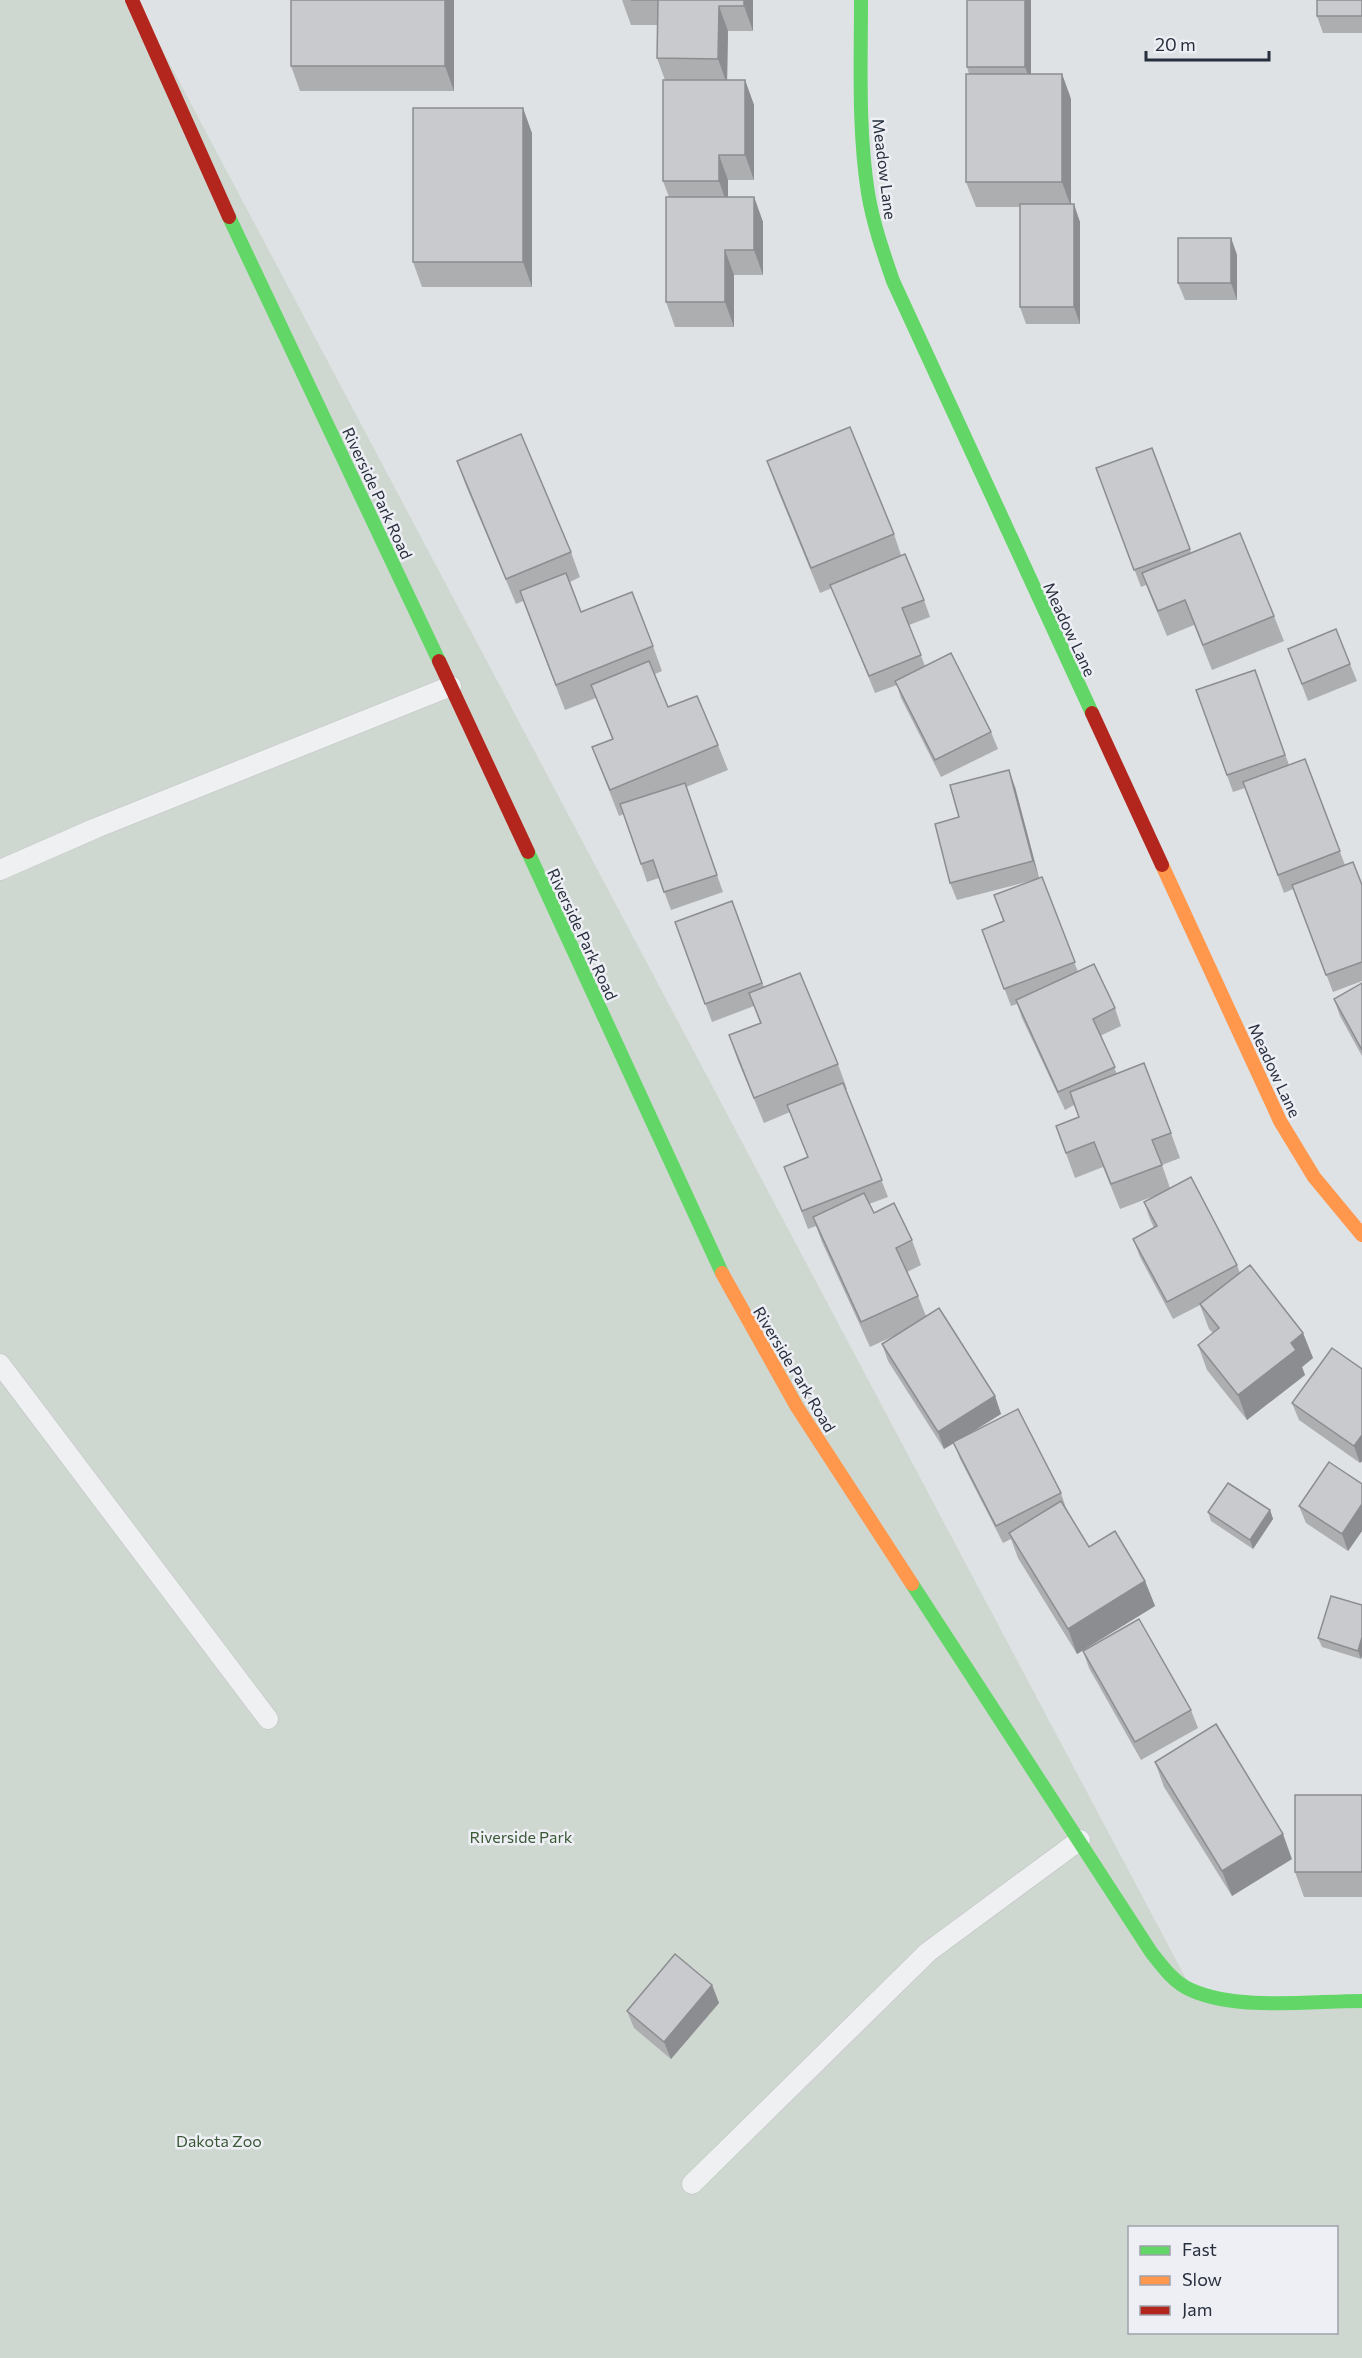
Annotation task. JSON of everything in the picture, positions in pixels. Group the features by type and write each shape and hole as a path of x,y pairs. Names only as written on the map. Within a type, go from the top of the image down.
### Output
{"main road":[{"name":"Riverside Park Road","path":"132,0 235,230 451,687 702,1234 764,1354 1151,1952 1169,1976 1192,1990 1221,1998 1362,2001"},
{"name":"Meadow Lane","path":"861,0 863,152 878,239 892,281 1280,1121 1314,1177 1362,1235"}],"lane":[{"path":"0,870 96,828 451,687"},
{"path":"0,1364 268,1719"},
{"path":"692,2184 928,1952 1080,1840"}],"green space":[{"name":"Riverside Park","path":"0,0 136,0 1192,1990 1362,2008 1362,2358 0,2358"}],"building":[{"path":"291,0 445,0 445,66 291,66"},
{"path":"658,0 744,0 744,6 719,6 718,59 657,58"},
{"path":"967,0 1025,0 1025,67 967,67"},
{"path":"1317,0 1362,0 1362,16 1317,16"},
{"path":"966,74 1062,74 1062,182 966,182"},
{"path":"663,80 745,80 745,155 719,155 719,181 663,181"},
{"path":"413,108 523,108 523,262 413,262"},
{"path":"666,197 754,197 754,250 725,250 725,302 666,302"},
{"path":"1020,204 1074,204 1074,307 1020,307"},
{"path":"1178,238 1231,238 1231,283 1178,283"},
{"path":"850,427 894,534 811,568 767,461"},
{"path":"521,434 571,552 506,579 457,461"},
{"path":"1152,448 1190,549 1134,570 1096,468"},
{"path":"1240,533 1274,616 1203,645 1185,600 1158,611 1142,573"},
{"path":"905,554 924,600 902,608 921,655 869,676 830,585"},
{"path":"566,573 581,612 632,592 653,646 556,685 520,591"},
{"path":"1336,629 1350,664 1302,684 1288,649"},
{"path":"951,653 991,732 935,760 895,681"},
{"path":"649,661 668,707 697,696 718,745 610,790 592,747 613,739 591,685"},
{"path":"1255,670 1285,755 1227,775 1196,690"},
{"path":"1305,759 1340,851 1278,875 1243,782"},
{"path":"1009,770 1033,861 950,883 935,824 959,817 950,785"},
{"path":"685,783 717,875 664,892 653,860 641,864 620,804"},
{"path":"1353,862 1362,885 1362,962 1326,975 1292,885"},
{"path":"1042,877 1075,962 1004,989 982,930 1004,921 994,895"},
{"path":"732,901 762,983 705,1004 675,922"},
{"path":"1094,964 1115,1008 1093,1019 1115,1067 1058,1092 1016,1000"},
{"path":"800,973 838,1064 754,1098 729,1035 761,1023 749,993"},
{"path":"1362,983 1362,1050 1334,999"},
{"path":"1144,1063 1171,1133 1152,1140 1162,1165 1111,1184 1094,1142 1066,1153 1056,1126 1079,1117 1070,1092"},
{"path":"843,1083 882,1180 802,1211 784,1167 808,1157 787,1105"},
{"path":"1191,1177 1237,1265 1167,1302 1133,1239 1157,1226 1144,1202"},
{"path":"864,1193 874,1213 894,1203 912,1240 896,1248 918,1296 861,1322 813,1217"},
{"path":"1250,1265 1303,1333 1291,1343 1296,1350 1238,1395 1198,1345 1219,1328 1200,1304"},
{"path":"939,1308 995,1396 938,1432 882,1344"},
{"path":"1332,1348 1362,1369 1362,1435 1354,1446 1292,1403"},
{"path":"1018,1409 1061,1493 996,1526 953,1442"},
{"path":"1329,1462 1362,1484 1362,1504 1342,1534 1299,1506"},
{"path":"1228,1483 1270,1510 1250,1540 1208,1512"},
{"path":"1061,1501 1089,1547 1115,1531 1145,1581 1068,1629 1009,1533"},
{"path":"1331,1596 1362,1605 1362,1637 1358,1651 1318,1638"},
{"path":"1139,1619 1191,1710 1135,1742 1083,1651"},
{"path":"1216,1724 1283,1834 1222,1871 1155,1762"},
{"path":"1295,1795 1362,1795 1362,1872 1295,1872"},
{"path":"675,1954 712,1985 664,2042 627,2011"}],"traffic: fast":[{"path":"861,0 861,96 865,169 868,193 882,248 893,281 1092,713"},
{"path":"229,217 439,661"},
{"path":"528,852 722,1273"},
{"path":"912,1584 1151,1952 1174,1979 1191,1990 1230,2001 1252,2003 1362,2001"}],"traffic: slow":[{"path":"1162,865 1280,1121 1314,1177 1362,1235"},
{"path":"722,1273 797,1407 912,1584"}],"traffic: jam":[{"path":"132,0 229,217"},
{"path":"439,661 528,852"},
{"path":"1092,713 1162,865"}],"park label":[{"name":"Dakota Zoo","path":"219,2140"}]}
